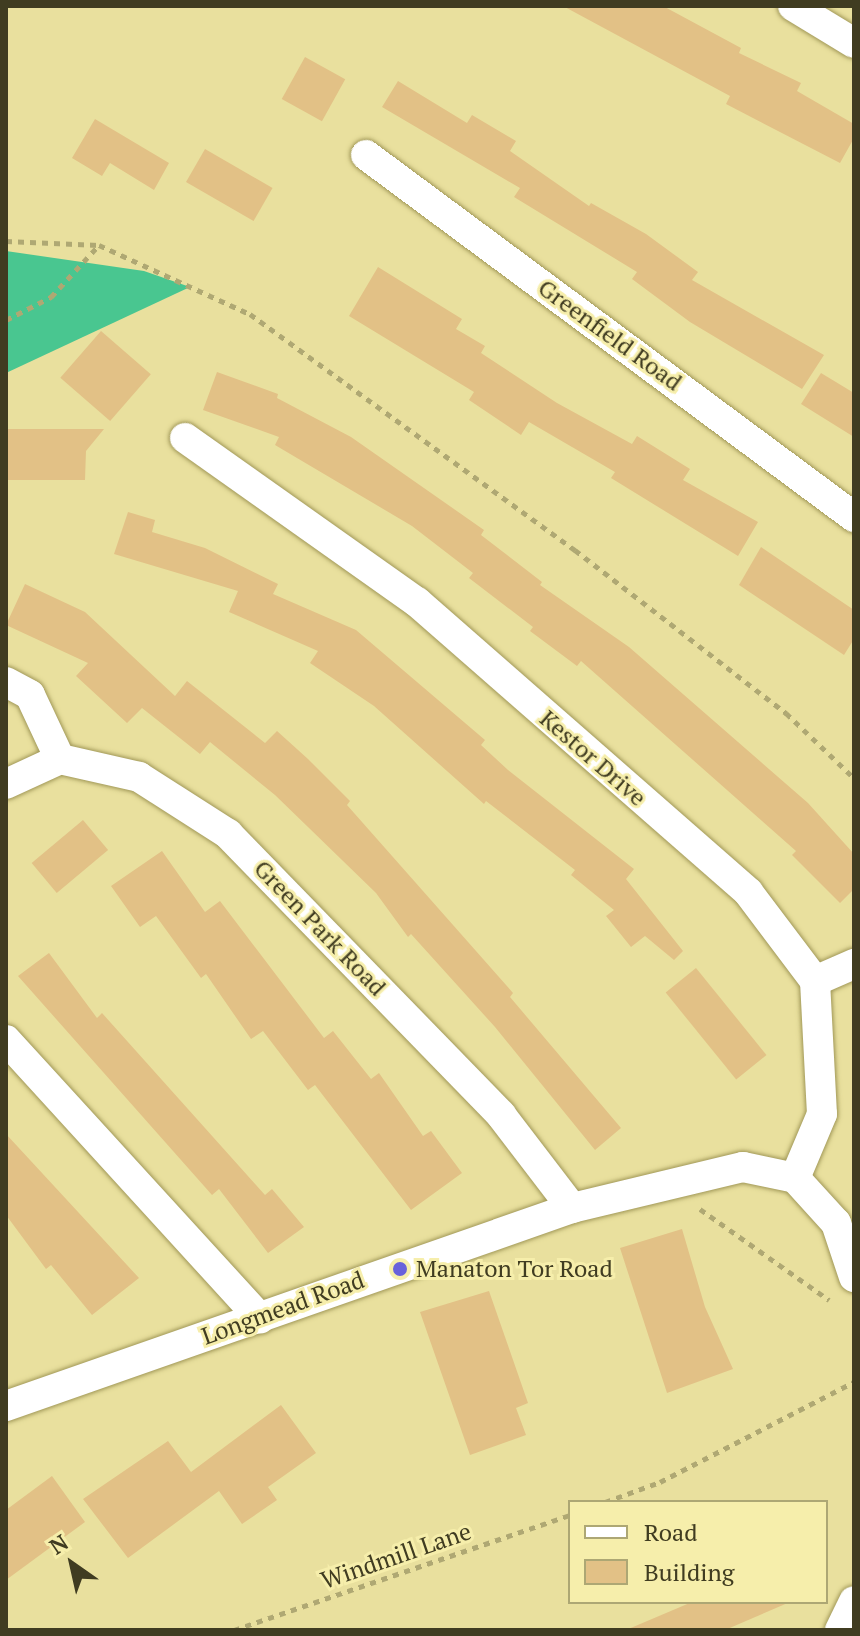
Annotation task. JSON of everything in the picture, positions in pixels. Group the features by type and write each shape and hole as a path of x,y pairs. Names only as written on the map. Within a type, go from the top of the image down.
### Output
{"street":[{"path":"793,6 854,43"},
{"name":"Greenfield Road","path":"366,155 854,517"},
{"name":"Kestor Drive","path":"185,438 417,602 748,892 815,981"},
{"path":"6,682 30,695 60,759 6,784"},
{"name":"Green Park Road","path":"60,759 139,777 228,834 501,1115 572,1208"},
{"path":"854,964 815,981 822,1114 795,1178 836,1223 854,1277"},
{"path":"6,1040 260,1318"},
{"name":"Longmead Road","path":"6,1406 572,1208 743,1167 795,1178"},
{"path":"840,1630 854,1601"}],"path":[{"path":"6,241 99,245 250,314 575,550 786,713 854,778"},
{"path":"6,320 51,297 99,245"},
{"path":"684,1179 702,1213 838,1307"},
{"path":"610,1500 660,1482 854,1382"},
{"name":"Windmill Lane","path":"234,1630 568,1516"}],"green space":[{"path":"6,251 144,271 190,287 6,373"}],"building":[{"path":"563,6 663,6 741,48 739,53 801,83 797,91 854,124 854,138 840,163 726,104 730,96"},
{"path":"305,57 345,79 322,121 282,99"},
{"path":"398,81 467,123 472,115 516,141 510,151 589,206 591,203 646,234 698,272 692,280 824,355 802,389 690,322 632,279 637,272 514,197 520,188 382,107"},
{"path":"95,119 169,163 154,190 110,163 102,176 72,158"},
{"path":"205,149 273,188 254,221 186,182"},
{"path":"378,267 462,319 456,329 485,346 481,353 557,403 632,444 637,436 690,469 683,480 758,522 738,556 611,478 615,472 529,422 521,435 469,400 474,392 349,316"},
{"path":"101,331 151,374 110,421 60,378"},
{"path":"217,372 278,394 277,398 351,437 484,530 481,535 542,582 540,585 629,647 808,803 854,854 854,889 840,903 792,855 796,851 581,661 577,666 530,631 533,627 469,578 473,573 412,526 275,445 279,437 203,410"},
{"path":"821,373 854,393 854,437 801,404"},
{"path":"6,429 104,429 86,451 85,480 6,480"},
{"path":"128,512 155,520 152,532 205,548 278,584 273,594 356,630 485,740 481,745 508,770 634,869 626,879 683,951 674,960 645,936 631,947 606,916 614,910 571,875 575,870 486,801 484,804 374,706 310,663 318,651 229,612 238,591 114,554"},
{"path":"761,547 854,610 854,639 844,655 739,585"},
{"path":"25,584 85,612 175,696 187,681 265,743 277,731 308,759 350,801 347,805 513,993 510,997 621,1128 595,1150 495,1027 411,934 408,937 376,893 275,795 210,742 200,754 142,708 127,723 76,676 88,663 6,625"},
{"path":"83,820 108,850 57,893 32,863"},
{"path":"162,851 205,912 220,901 324,1038 333,1031 371,1079 379,1073 423,1136 431,1131 462,1173 411,1210 315,1085 308,1090 263,1031 251,1039 206,974 201,978 156,916 140,927 111,886"},
{"path":"49,953 97,1018 102,1013 265,1195 272,1189 304,1227 268,1253 219,1189 212,1195 18,976"},
{"path":"696,968 766,1055 736,1080 666,993"},
{"path":"6,1134 139,1278 92,1315 51,1265 46,1269 6,1215"},
{"path":"682,1229 705,1307 733,1369 667,1393 620,1248"},
{"path":"489,1291 528,1403 516,1408 526,1435 470,1455 420,1312"},
{"path":"281,1405 316,1453 268,1487 277,1500 242,1524 219,1491 128,1558 83,1499 168,1441 191,1472"},
{"path":"52,1476 85,1522 6,1580 6,1510"},
{"path":"687,1604 785,1604 725,1630 626,1630"}],"place":[{"name":"Manaton Tor Road","path":"400,1269"}]}
